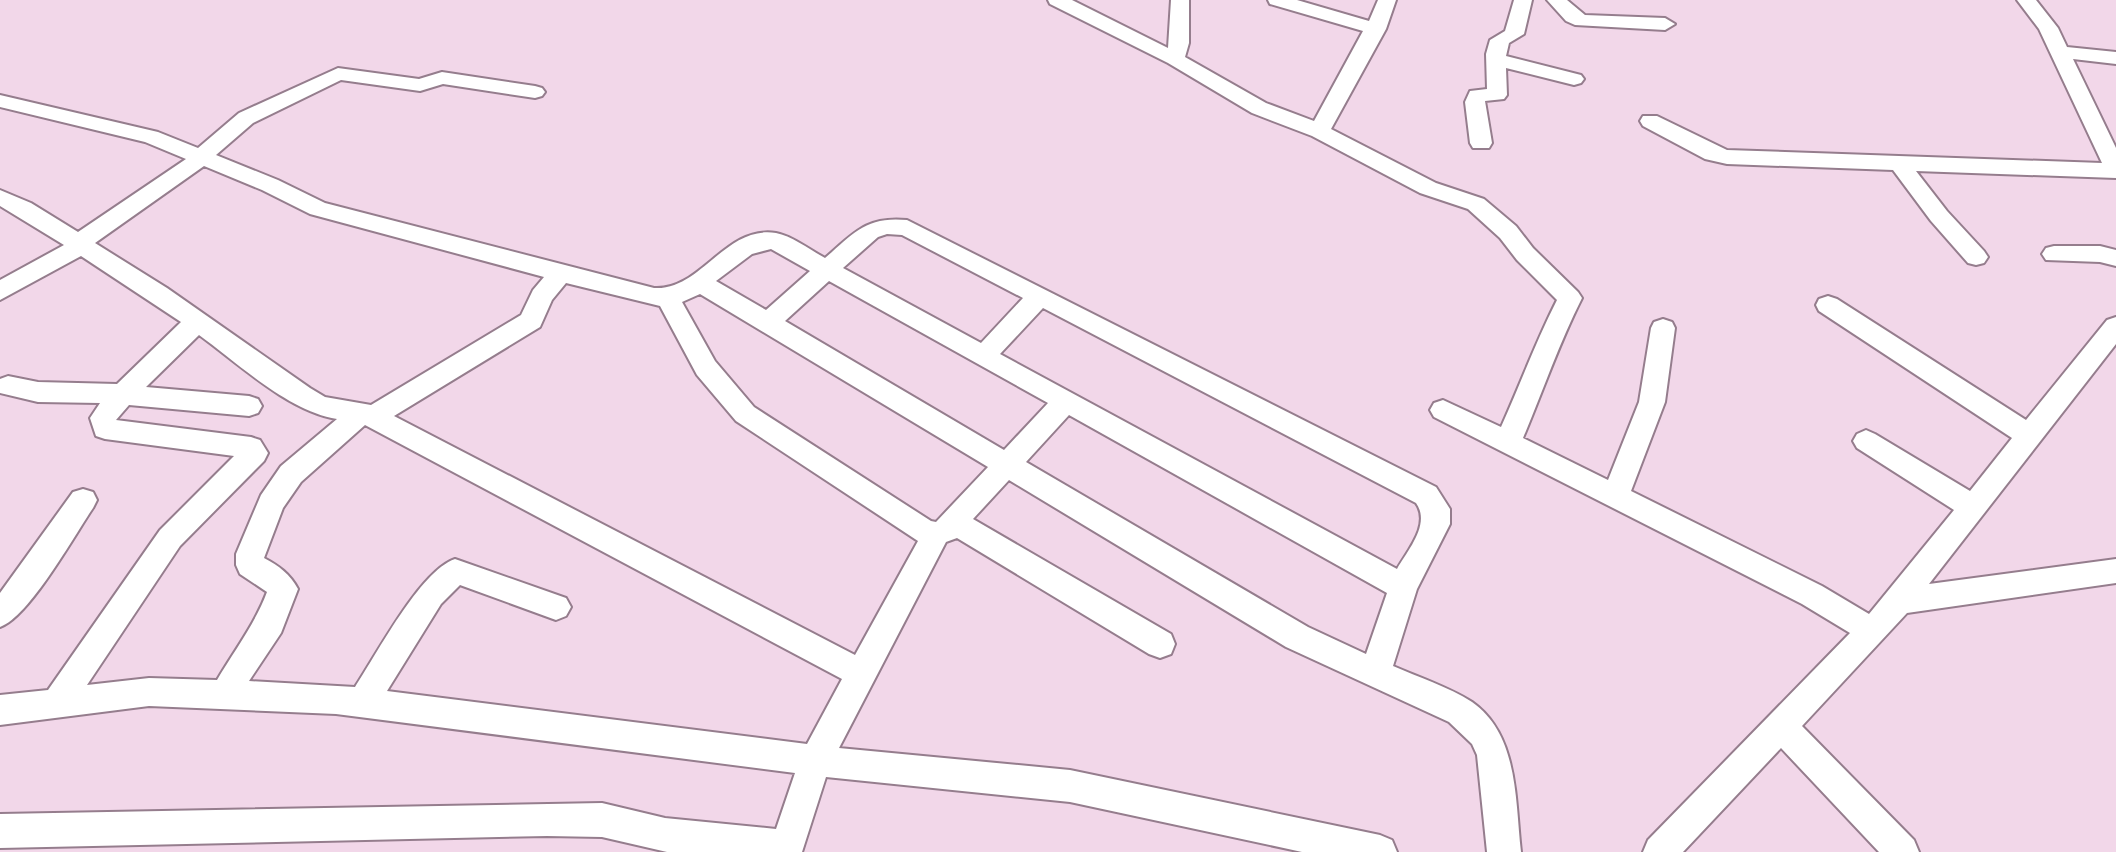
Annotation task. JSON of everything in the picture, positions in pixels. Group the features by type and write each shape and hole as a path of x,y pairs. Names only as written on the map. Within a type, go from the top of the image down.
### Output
{"street":[{"path":"1057,0 1175,60 1259,108 1319,131 1428,188 1476,204 1508,232 1525,254 1570,298 1555,327 1546,355 1508,442"},
{"path":"1175,60 1180,0"},
{"path":"1277,0 1376,29"},
{"path":"1319,131 1376,29 1387,0"},
{"path":"1481,143 1475,102 1477,95 1497,95 1496,59 1500,40 1514,34 1523,0"},
{"path":"1556,0 1573,18 1582,21 1665,24"},
{"path":"1650,121 1713,154 1727,157 2116,171 2109,142 2048,28 2026,0"},
{"path":"2059,52 2116,58"},
{"path":"1496,59 1574,79"},
{"path":"0,291 80,244 183,173 246,118 338,74 420,85 442,78 535,92"},
{"path":"0,101 151,137 270,185 318,209 646,296 668,299 685,294 751,244 764,240 775,241 1403,587"},
{"path":"1899,163 1939,216 1976,257"},
{"path":"0,197 23,208 198,321 320,406 367,415 863,674"},
{"path":"766,324 870,231 886,226 907,228 1426,495 1436,509 1436,524 1403,587 1375,673"},
{"path":"2054,254 2099,254 2116,258"},
{"path":"225,695 252,648 270,624 283,589 270,576 250,565 250,554 271,503 291,474 367,415 531,321 541,296 562,272"},
{"path":"698,282 1297,638 1460,712 1483,733 1493,755 1504,852"},
{"path":"984,356 1040,296"},
{"path":"668,299 706,369 745,414 924,531 945,528 1160,644"},
{"path":"1828,305 2029,435"},
{"path":"57,703 170,538 256,453 251,448 105,429 103,418 122,395 198,321"},
{"path":"1615,496 1652,401 1663,328"},
{"path":"1660,852 1871,631 2029,435 2111,342"},
{"path":"3,388 249,406"},
{"path":"0,831 547,819 602,820 665,835 771,847 788,844 815,760 945,528 1007,467 1066,401"},
{"path":"1443,410 1812,595 1871,631"},
{"path":"1866,440 1973,507"},
{"path":"0,614 21,590 83,499"},
{"path":"363,702 431,595 455,571 556,607"},
{"path":"1897,601 2116,571"},
{"path":"0,710 149,692 363,702 815,760 1070,786 1380,852"},
{"path":"1781,726 1902,852"}]}
